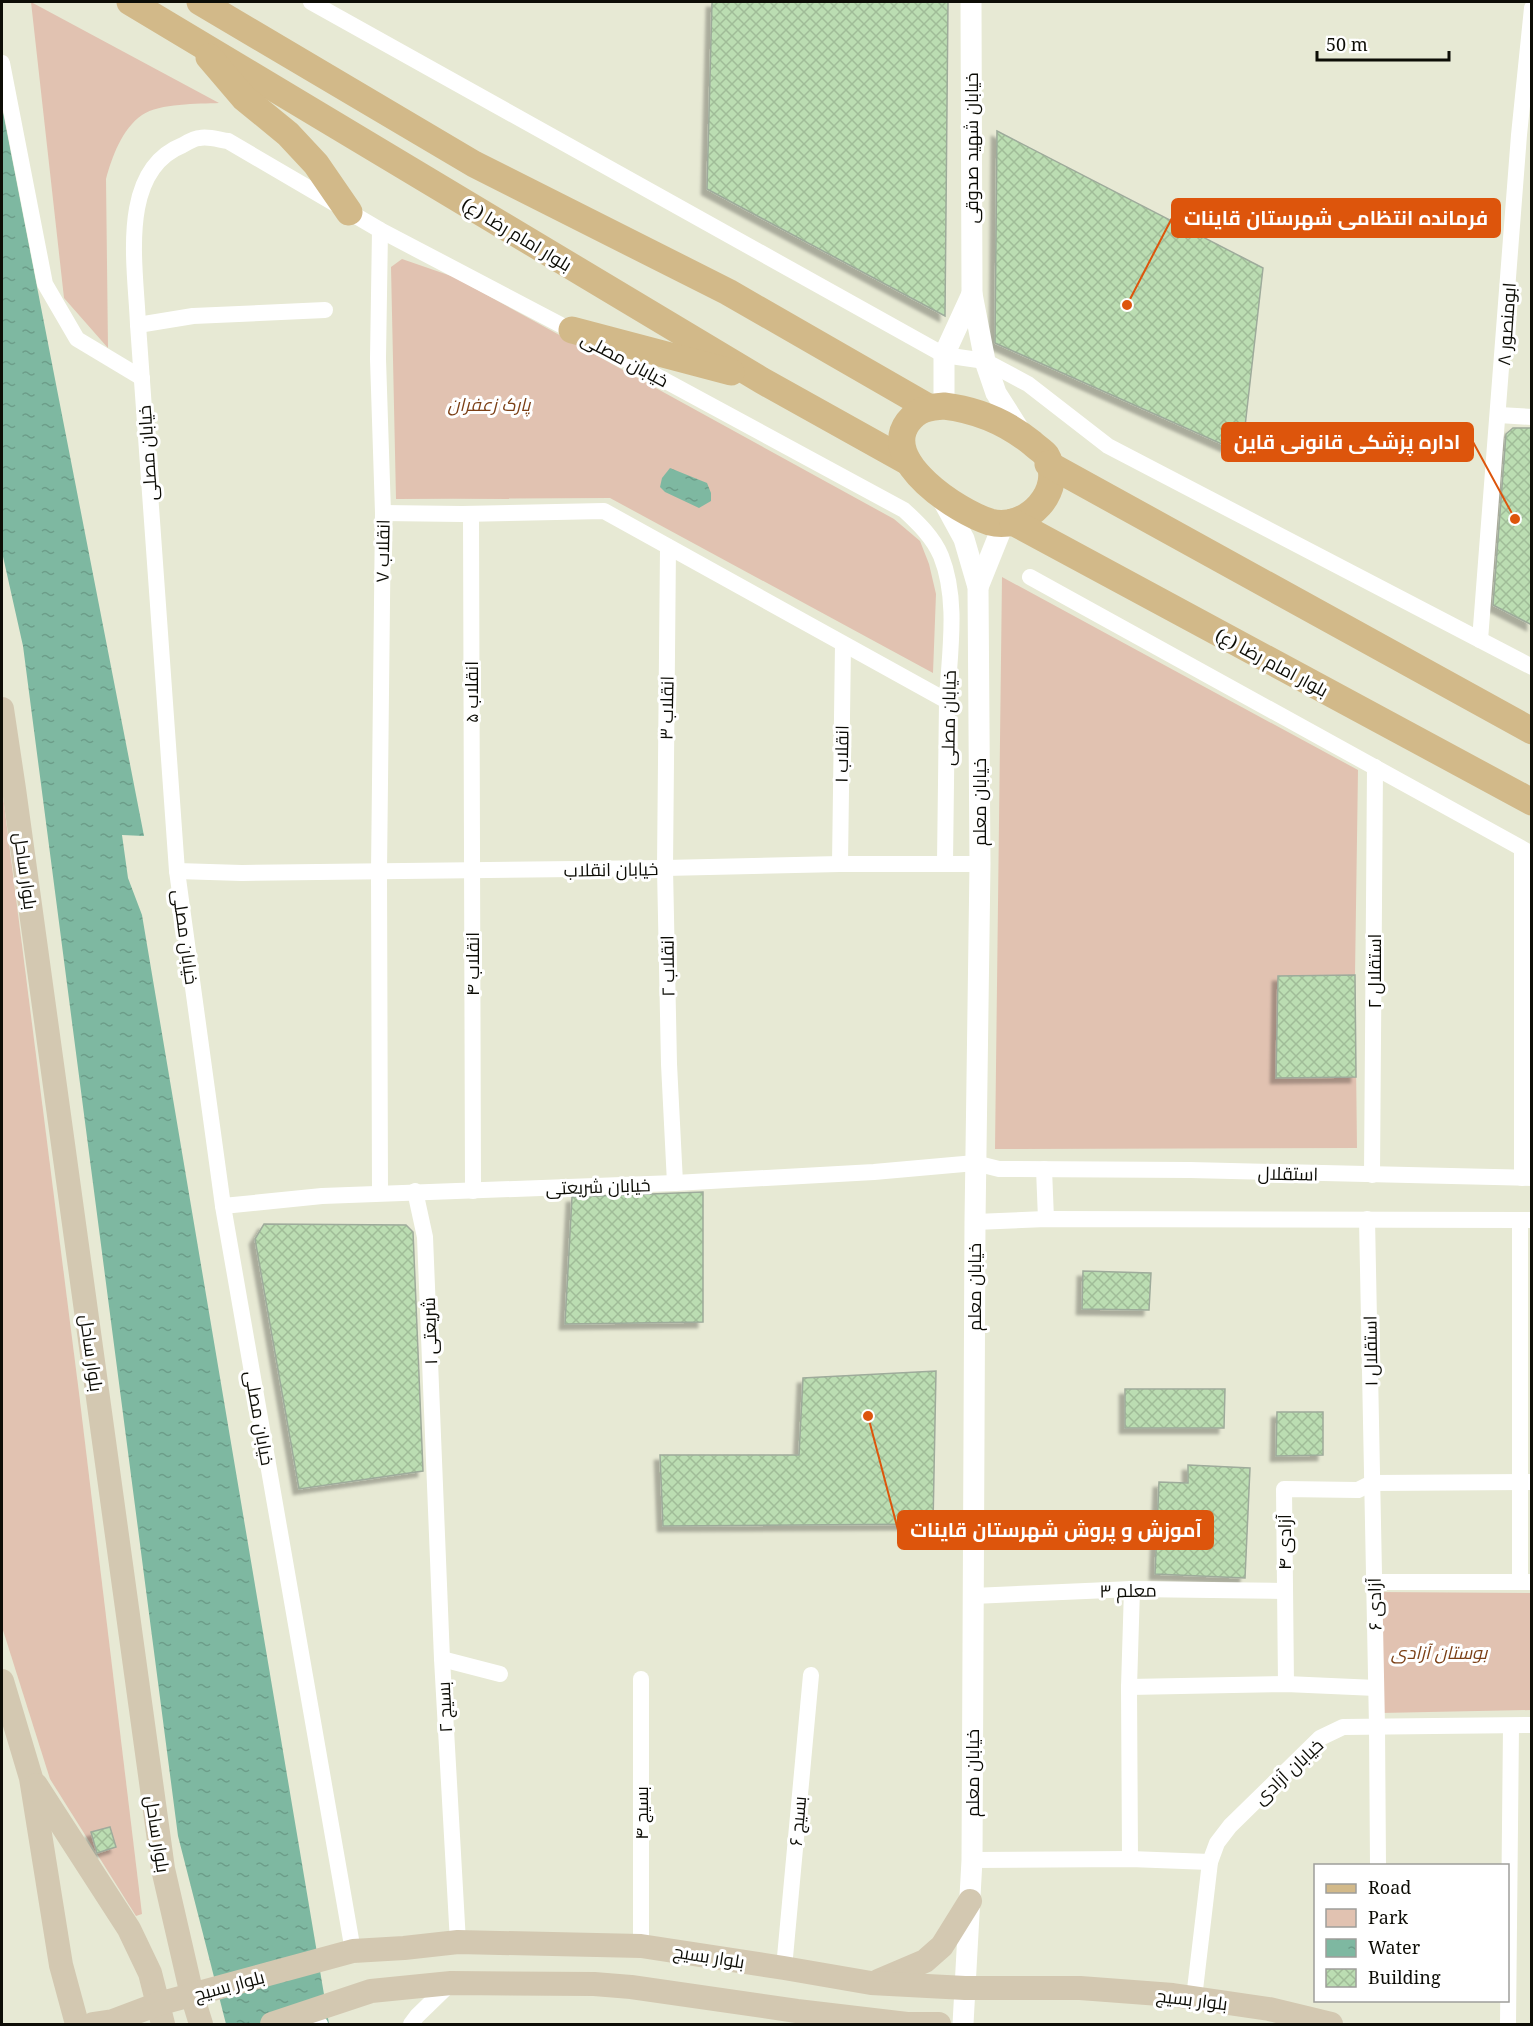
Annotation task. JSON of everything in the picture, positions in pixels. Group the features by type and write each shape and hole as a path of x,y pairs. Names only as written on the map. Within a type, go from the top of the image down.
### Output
{"main road":[{"name":"بلوار امام رضا (ع)","path":"130,2 761,380 908,462"},
{"path":"201,2 474,164 729,292 936,407"},
{"path":"195,40 244,98 288,134 316,164 349,212"},
{"path":"572,330 761,380"},
{"path":"936,407 960,408 993,418 1024,437 1045,454 1053,477 1043,502 1024,519 1008,523 973,516 939,493 925,482 908,462 901,445 904,427 914,415 936,407"},
{"path":"1048,464 1532,731"},
{"name":"بلوار امام رضا (ع)","path":"1008,523 1532,802"},
{"name":"بلوار ساحل","path":"2,709 8,780 163,1869 201,2025"},
{"path":"2,1681 32,1778 61,1965 77,2025"},
{"path":"32,1778 129,1929 150,1973 160,2014"},
{"path":"872,1983 925,1961 942,1946 970,1901"},
{"name":"بلوار بسیج","path":"93,2025 160,2014 192,1995 353,1951 458,1942 641,1946 872,1983 965,1988 1080,1988 1194,1998 1269,2009 1331,2025"},
{"path":"281,2021 371,1991 451,1983 594,1984 631,1987 797,2012 908,2024 939,2025"}],"street":[{"path":"311,2 944,356 985,361 1028,384 1108,446 1532,667"},
{"name":"خیابان شهید صدوقی","path":"971,2 972,294"},
{"name":"ابومنصور ۸","path":"1480,640 1525,136 1532,8"},
{"path":"2,63 45,284 77,339 142,378"},
{"name":"خیابان مصلی","path":"353,1951 223,1206 177,871 138,325 136,207 148,173 168,151 201,137 228,141 380,230 572,330 904,510 924,528 941,556 950,590 945,863"},
{"name":"انقلاب ۷","path":"380,230 378,359 383,513 379,872 380,1193"},
{"path":"936,407 944,356 972,294"},
{"path":"972,294 985,361 996,393 1024,437"},
{"path":"138,325 193,316 325,310"},
{"path":"1499,415 1532,417"},
{"path":"939,493 964,539 978,587"},
{"path":"383,513 604,511 947,701"},
{"name":"انقلاب ۵","path":"471,514 472,870"},
{"path":"978,587 1008,523"},
{"name":"انقلاب ۳","path":"665,868 668,547"},
{"path":"1030,576 1527,851 1527,1178"},
{"name":"خیابان معلم","path":"963,2025 972,1860 975,1163 980,864 978,587"},
{"name":"انقلاب ۱","path":"840,864 843,644"},
{"name":"استقلال ۲","path":"1372,1175 1375,767"},
{"name":"خیابان انقلاب","path":"177,871 379,872 840,864 980,864"},
{"name":"انقلاب ۲","path":"665,868 669,1064 675,1183"},
{"name":"انقلاب ۴","path":"472,870 474,1191"},
{"name":"استقلال","path":"975,1163 999,1169 1527,1178"},
{"name":"خیابان شریعتی","path":"223,1206 322,1196 675,1183 874,1172 975,1163"},
{"path":"1044,1169 1046,1219"},
{"name":"شریعتی ۱","path":"415,1191 425,1237 435,1471"},
{"path":"975,1222 1046,1219 1526,1220 1526,1582 1373,1582"},
{"name":"استقلال ۱","path":"1367,1219 1372,1483"},
{"name":"بسیج ۲","path":"435,1471 442,1659 458,1942"},
{"path":"1372,1483 1526,1482"},
{"name":"آزادی ۶","path":"1372,1483 1378,1864"},
{"name":"آزادی ۴","path":"1286,1684 1284,1489 1358,1490 1372,1483"},
{"path":"1130,1859 1129,1687 1132,1589"},
{"name":"معلم ۳","path":"973,1596 1132,1589 1284,1591"},
{"path":"442,1659 500,1674"},
{"name":"بسیج ۶","path":"784,1968 811,1675"},
{"name":"بسیج ۴","path":"641,1679 641,1946"},
{"path":"1129,1687 1286,1684 1376,1688"},
{"name":"خیابان آزادی","path":"1194,1998 1210,1862 1217,1843 1230,1826 1320,1738 1343,1727 1532,1725"},
{"path":"1509,1864 1511,1726"},
{"path":"972,1860 1130,1859 1210,1862"},
{"path":"411,2025 417,2016 451,1983"},
{"path":"1508,2002 1508,2025"},
{"path":"281,2021 320,2025"}],"green space":[{"path":"31,2 219,103 179,105 150,111 142,115 129,128 115,153 106,179 108,348 64,298"},
{"name":"پارک زعفران","path":"402,259 454,277 894,519 920,541 929,564 936,594 933,673 610,498 396,499 391,267"},
{"path":"1002,577 1358,770 1355,975 1357,1148 995,1149"},
{"path":"2,788 142,1914 136,1916 50,1779 2,1627"},
{"name":"بوستان آزادی","path":"1376,1592 1531,1593 1531,1710 1380,1713"}],"water":[{"path":"2,107 144,836 122,835 128,878 142,915 329,2024 226,2024 178,1836 23,646 2,552"},
{"path":"670,468 707,483 711,501 699,508 665,492 660,487 662,478"}],"building":[{"path":"712,2 948,2 945,316 707,189"},
{"path":"997,131 1263,268 1242,453 995,343"},
{"path":"1513,428 1532,428 1532,625 1493,605 1506,434"},
{"path":"1355,975 1356,1077 1276,1078 1278,976"},
{"path":"703,1192 703,1322 565,1324 572,1197"},
{"path":"264,1224 406,1225 413,1232 423,1471 299,1489 255,1239"},
{"path":"1083,1271 1151,1273 1149,1310 1082,1309"},
{"path":"936,1371 933,1524 663,1526 660,1455 799,1455 803,1378"},
{"path":"1125,1389 1225,1389 1224,1428 1125,1428"},
{"path":"1277,1412 1323,1412 1323,1455 1276,1456"},
{"path":"1188,1465 1250,1468 1245,1578 1155,1574 1159,1482 1188,1483"},
{"path":"110,1827 116,1847 97,1853 91,1832"}],"place":[{"name":"فرمانده انتظامی شهرستان قاینات","path":"1127,305"},
{"name":"اداره پزشکی قانونی قاین","path":"1515,519"},
{"name":"آموزش و پروش شهرستان قاینات","path":"868,1416"}]}
